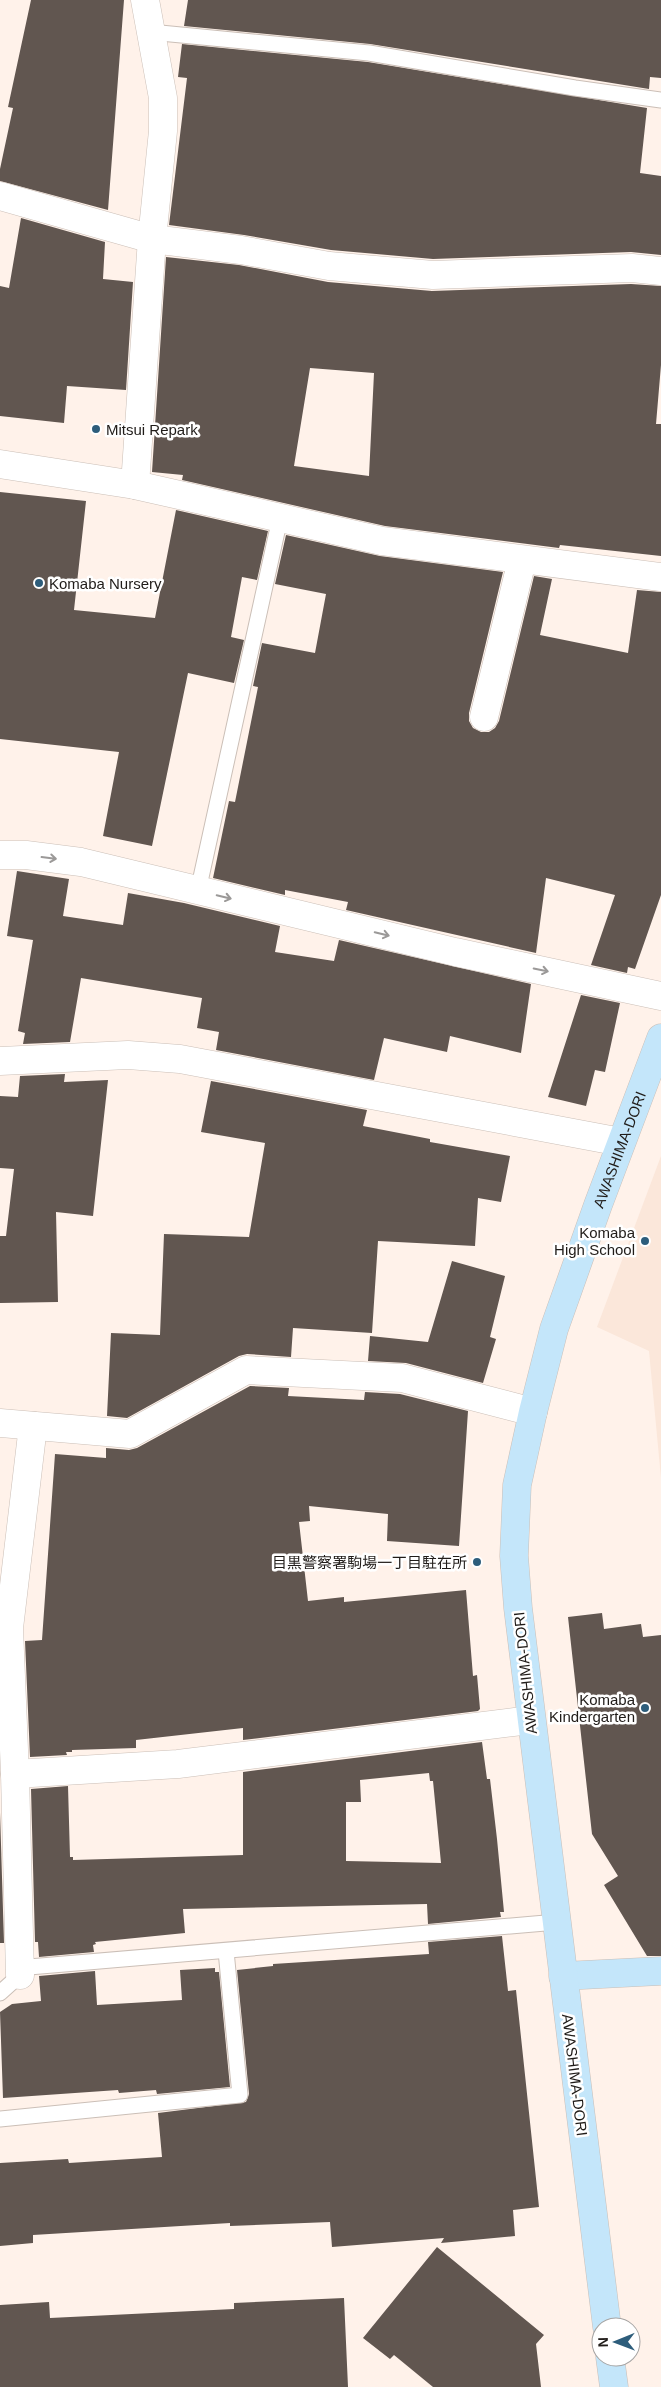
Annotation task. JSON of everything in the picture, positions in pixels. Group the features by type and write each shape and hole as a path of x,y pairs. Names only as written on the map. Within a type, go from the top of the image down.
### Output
{"main road":[{"name":"AWASHIMA-DORI","path":"605,2317 557,1922 530,1720 514,1556 517,1484 554,1329 621,1142 661,1038"},
{"path":"563,1976 661,1971"},
{"path":"611,2367 614,2387"}],"street":[{"path":"135,485 152,238 163,131 163,98 145,0"},
{"path":"0,196 152,238 241,250 329,266 433,274 612,268 661,271"},
{"path":"0,464 135,485 382,541 661,577"},
{"path":"484,717 522,560"},
{"path":"0,854 26,855 81,862 455,952 661,996"},
{"path":"0,1061 128,1055 180,1059 621,1142"},
{"path":"0,1423 130,1434 246,1370 402,1378 533,1412"},
{"path":"20,1975 9,1873 15,1774 4,1628 33,1426"},
{"path":"15,1774 178,1764 530,1720"}],"lane":[{"path":"150,32 369,53 575,88 661,100"},
{"path":"198,891 280,518"},
{"path":"0,1993 29,1967 557,1922"},
{"path":"0,2118 240,2095 226,1951"}],"shaded area":[{"name":"Komaba High School","path":"661,1156 661,1478 649,1351 597,1327"}],"building":[{"path":"31,0 124,0 108,210 0,181 0,169 13,108 8,107"},
{"path":"188,0 661,0 661,78 650,77 649,89 370,44 184,26"},
{"path":"182,44 368,62 647,108 640,173 661,176 661,255 631,252 433,259 331,250 244,235 169,225 187,78 178,77"},
{"path":"21,218 105,242 103,279 133,282 126,390 67,386 64,423 0,416 0,286 9,288"},
{"path":"166,257 239,265 328,282 432,291 631,284 661,286 661,365 656,424 661,424 661,556 560,545 559,548 385,526 182,480 183,475 152,472","holes":["310,368 374,373 369,476 294,466"]},
{"path":"0,492 86,501 74,610 155,618 176,510 268,531 257,580 242,577 231,637 244,640 234,683 188,673 152,846 103,836 119,752 0,739"},
{"path":"286,535 380,556 503,572 469,713 469,721 473,728 481,732 489,732 495,728 499,721 534,576 552,579 540,635 628,653 637,590 661,592 661,895 635,969 628,967 627,973 591,965 615,895 546,878 536,953 346,910 348,902 285,890 285,895 213,878 229,801 235,802 258,687 253,686 262,643 315,653 326,594 275,584"},
{"path":"17,871 69,879 63,916 123,925 128,893 184,903 280,926 275,952 334,961 339,940 531,984 521,1053 450,1036 447,1052 384,1038 374,1080 216,1050 219,1032 197,1028 202,998 81,978 70,1042 23,1044 25,1033 18,1031 33,940 7,936"},
{"path":"581,995 620,1003 605,1072 595,1070 586,1106 548,1097"},
{"path":"65,1074 64,1082 108,1080 93,1216 56,1212 58,1302 0,1303 0,1236 6,1236 14,1169 0,1168 0,1096 18,1097 20,1076"},
{"path":"211,1081 367,1110 363,1126 430,1139 430,1142 510,1156 501,1202 478,1198 475,1246 378,1241 372,1333 293,1328 291,1357 247,1354 239,1356 127,1418 107,1416 111,1333 160,1335 164,1234 249,1237 265,1143 201,1132"},
{"path":"452,1261 505,1276 490,1337 496,1339 483,1383 406,1363 368,1361 370,1336 428,1342"},
{"path":"250,1386 289,1388 288,1396 364,1400 365,1392 400,1394 468,1411 459,1546 387,1541 388,1514 309,1506 310,1521 299,1522 308,1601 344,1597 344,1602 466,1590 473,1676 477,1675 480,1709 478,1711 243,1740 243,1728 136,1740 136,1748 72,1750 72,1752 66,1752 67,1755 30,1757 25,1641 42,1640 55,1454 106,1458 106,1448 129,1450 137,1448"},
{"path":"602,1613 604,1629 641,1624 643,1637 661,1635 661,1956 647,1956 604,1885 618,1876 592,1834 568,1617"},
{"path":"482,1742 487,1779 490,1779 504,1912 500,1912 501,1917 428,1924 427,1904 183,1909 185,1933 95,1942 96,1944 93,1945 94,1952 39,1957 38,1942 35,1942 31,1789 68,1786 70,1857 73,1857 73,1860 243,1855 243,1772","holes":["429,1773 430,1781 433,1781 441,1863 346,1861 346,1802 361,1802 360,1780"]},
{"path":"0,1812 4,1943 0,1943"},
{"path":"502,1936 508,1991 516,1990 539,2207 513,2210 515,2236 441,2243 444,2238 332,2247 330,2222 230,2226 230,2223 33,2235 33,2243 0,2246 0,2163 68,2159 69,2163 162,2157 158,2113 246,2102 249,2094 237,1970 273,1966 273,1964 429,1954 428,1942"},
{"path":"215,1968 215,1972 219,1972 230,2087 157,2094 156,2090 119,2093 118,2090 3,2098 0,2012 12,2004 41,2001 39,1976 95,1971 97,2005 182,2000 180,1970"},
{"path":"437,2247 544,2335 536,2344 541,2387 433,2387 394,2355 390,2359 363,2338"},
{"path":"344,2298 348,2387 0,2387 0,2305 49,2302 50,2318 234,2309 234,2303"}],"place":[{"name":"Mitsui Repark","path":"96,429"},
{"name":"Komaba Nursery","path":"39,583"},
{"name":"Komaba High School","path":"645,1241"},
{"name":"目黒警察署駒場一丁目駐在所","path":"477,1562"},
{"name":"Komaba Kindergarten","path":"645,1708"}]}
